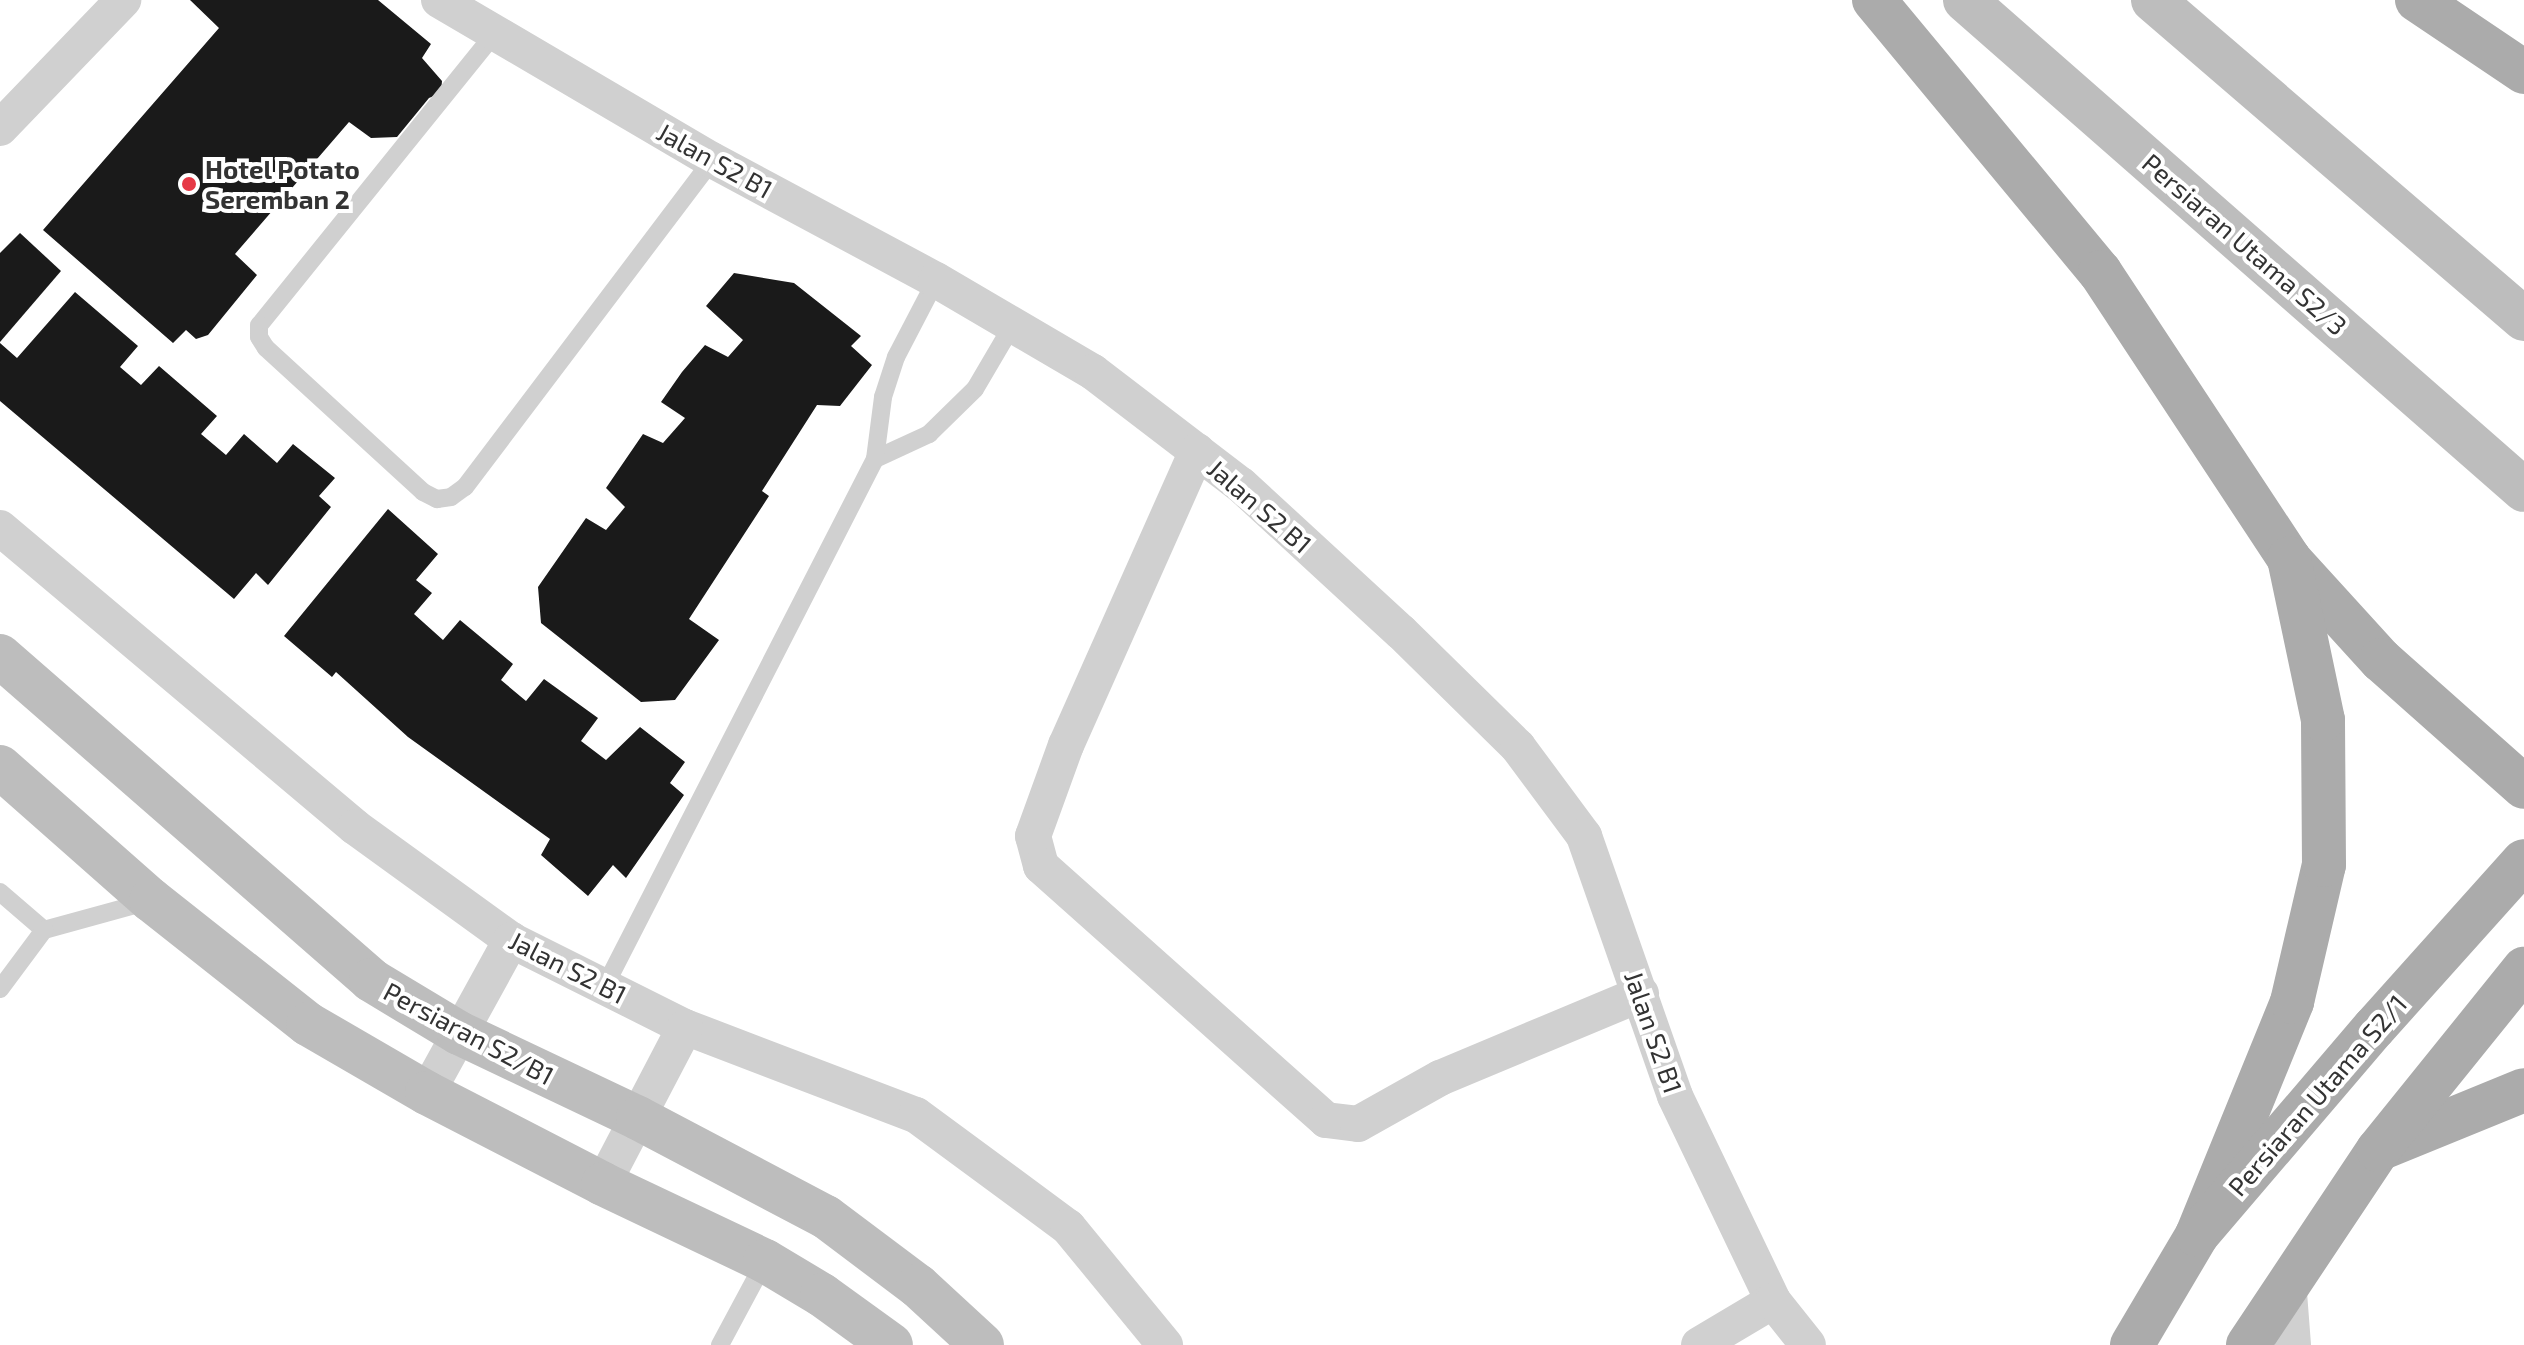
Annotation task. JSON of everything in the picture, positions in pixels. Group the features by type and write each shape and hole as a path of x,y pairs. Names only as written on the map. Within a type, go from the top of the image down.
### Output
{"main road":[{"path":"1874,0 2100,272 2289,559 2381,660 2524,787"},
{"path":"2417,0 2524,72"},
{"path":"2197,1235 2292,1002 2324,865 2323,720 2289,559"},
{"name":"Persiaran Utama S2/1","path":"2132,1345 2197,1235 2374,1028 2524,861"},
{"path":"2248,1345 2288,1280 2378,1150 2524,969"},
{"path":"2378,1150 2524,1090"}],"street":[{"path":"0,128 123,0"},
{"name":"Jalan S2 B1","path":"439,0 712,160 936,280 1093,372 1241,485 1390,622 1518,747 1584,836 1675,1096 1773,1301 1808,1345"},
{"name":"Persiaran Utama S2/3","path":"1965,0 2524,490"},
{"path":"2153,0 2524,319"},
{"path":"1197,451 1066,745 1033,836 1041,866 1326,1120 1358,1124 1440,1078 1641,994"},
{"name":"Jalan S2 B1","path":"0,528 355,827 511,940 685,1027 916,1115 1068,1227 1165,1345"},
{"name":"Persiaran S2/B1","path":"0,656 371,980 459,1033 638,1118 826,1217 918,1286 982,1345"},
{"path":"0,767 151,900 308,1024 427,1093 603,1184 765,1261 822,1295 891,1345"},
{"path":"427,1093 511,940"},
{"path":"603,1184 685,1027"},
{"path":"2288,1280 2293,1345"},
{"path":"1699,1345 1773,1301"}],"lane":[{"path":"495,33 259,325 259,337 266,348 423,492 437,499 451,497 465,487 712,160"},
{"path":"605,986 875,459 883,397 896,357 936,280"},
{"path":"875,459 929,434 975,389 1012,326"},
{"path":"0,892 44,930"},
{"path":"0,989 44,930 151,900"},
{"path":"720,1345 765,1261"}],"building":[{"name":"Hotel Potato Seremban 2","path":"190,0 378,0 431,44 422,58 442,81 441,93 429,98 397,137 371,138 349,122 235,254 257,275 208,335 196,339 186,330 173,343 43,230 219,28"},
{"path":"20,233 61,271 0,342 0,253"},
{"path":"734,273 794,283 861,336 851,346 872,365 840,406 817,405 762,491 769,496 689,619 719,640 675,700 641,702 541,623 538,587 586,518 606,530 625,507 606,488 643,434 663,443 685,418 661,402 682,372 705,345 728,357 743,340 706,306"},
{"path":"75,292 138,346 120,367 141,385 159,366 217,416 201,434 226,455 244,434 277,463 293,444 335,478 319,496 331,507 268,585 256,573 234,599 0,401 0,343 17,358"},
{"path":"388,509 438,554 416,580 432,593 414,614 443,640 460,620 513,664 501,680 526,701 544,679 598,718 581,741 606,760 640,727 685,762 670,783 684,795 626,878 613,865 588,896 541,855 550,839 408,737 336,672 332,677 284,636"}],"place":[{"name":"Hotel Potato Seremban 2","path":"189,184"}]}
